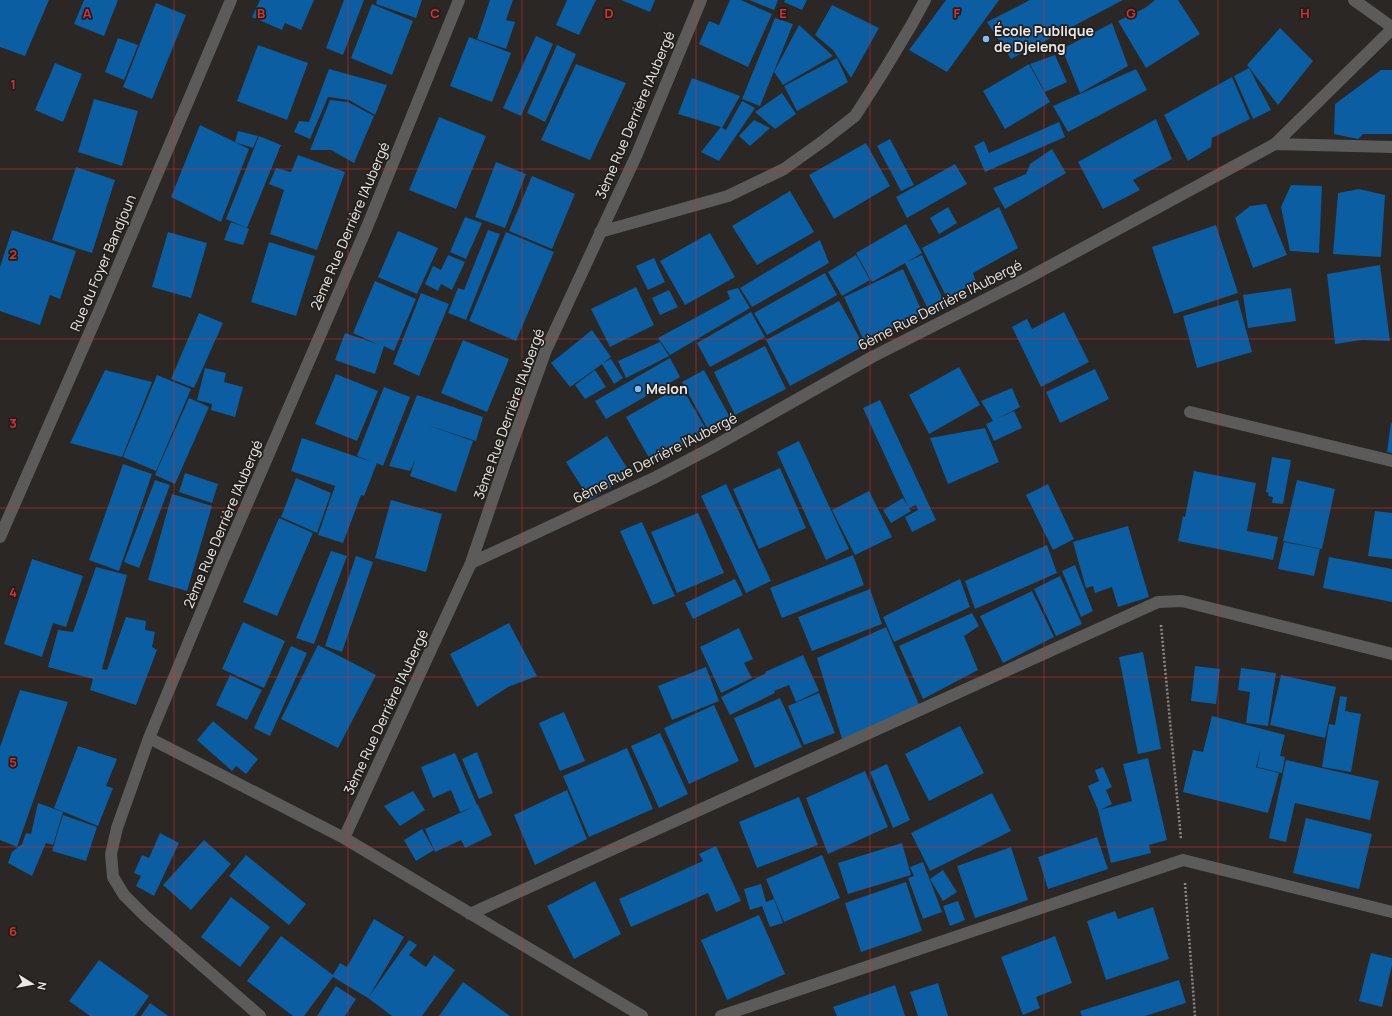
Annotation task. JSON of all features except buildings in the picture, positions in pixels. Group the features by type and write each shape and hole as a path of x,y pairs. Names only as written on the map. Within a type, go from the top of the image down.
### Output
{"street":[{"name":"Rue du Foyer Bandjoun","path":"0,537 104,302 231,0"},
{"name":"2ème Rue Derrière l'Aubergé","path":"260,1016 145,916 124,895 113,877 111,854 117,828 149,738 221,564 364,234 459,0"},
{"name":"3ème Rue Derrière l'Aubergé","path":"344,838 471,563 546,350 636,154 701,0"},
{"path":"600,232 728,196 784,169 823,142 855,116 882,74 925,0"},
{"path":"1354,0 1392,28"},
{"name":"6ème Rue Derrière l'Aubergé","path":"471,563 654,478 711,448 872,357 1031,276 1275,144 1392,28"},
{"path":"1275,144 1392,147"},
{"path":"1190,412 1392,461"},
{"path":"470,914 1158,602 1182,601 1392,654"},
{"path":"149,738 344,838 642,1016"},
{"path":"721,1016 1183,860 1392,912"}],"path":[{"path":"1158,602 1183,860 1195,1016"}],"place":[{"name":"École Publique de Djeleng","path":"986,39"},
{"name":"Melon","path":"638,389"}]}
